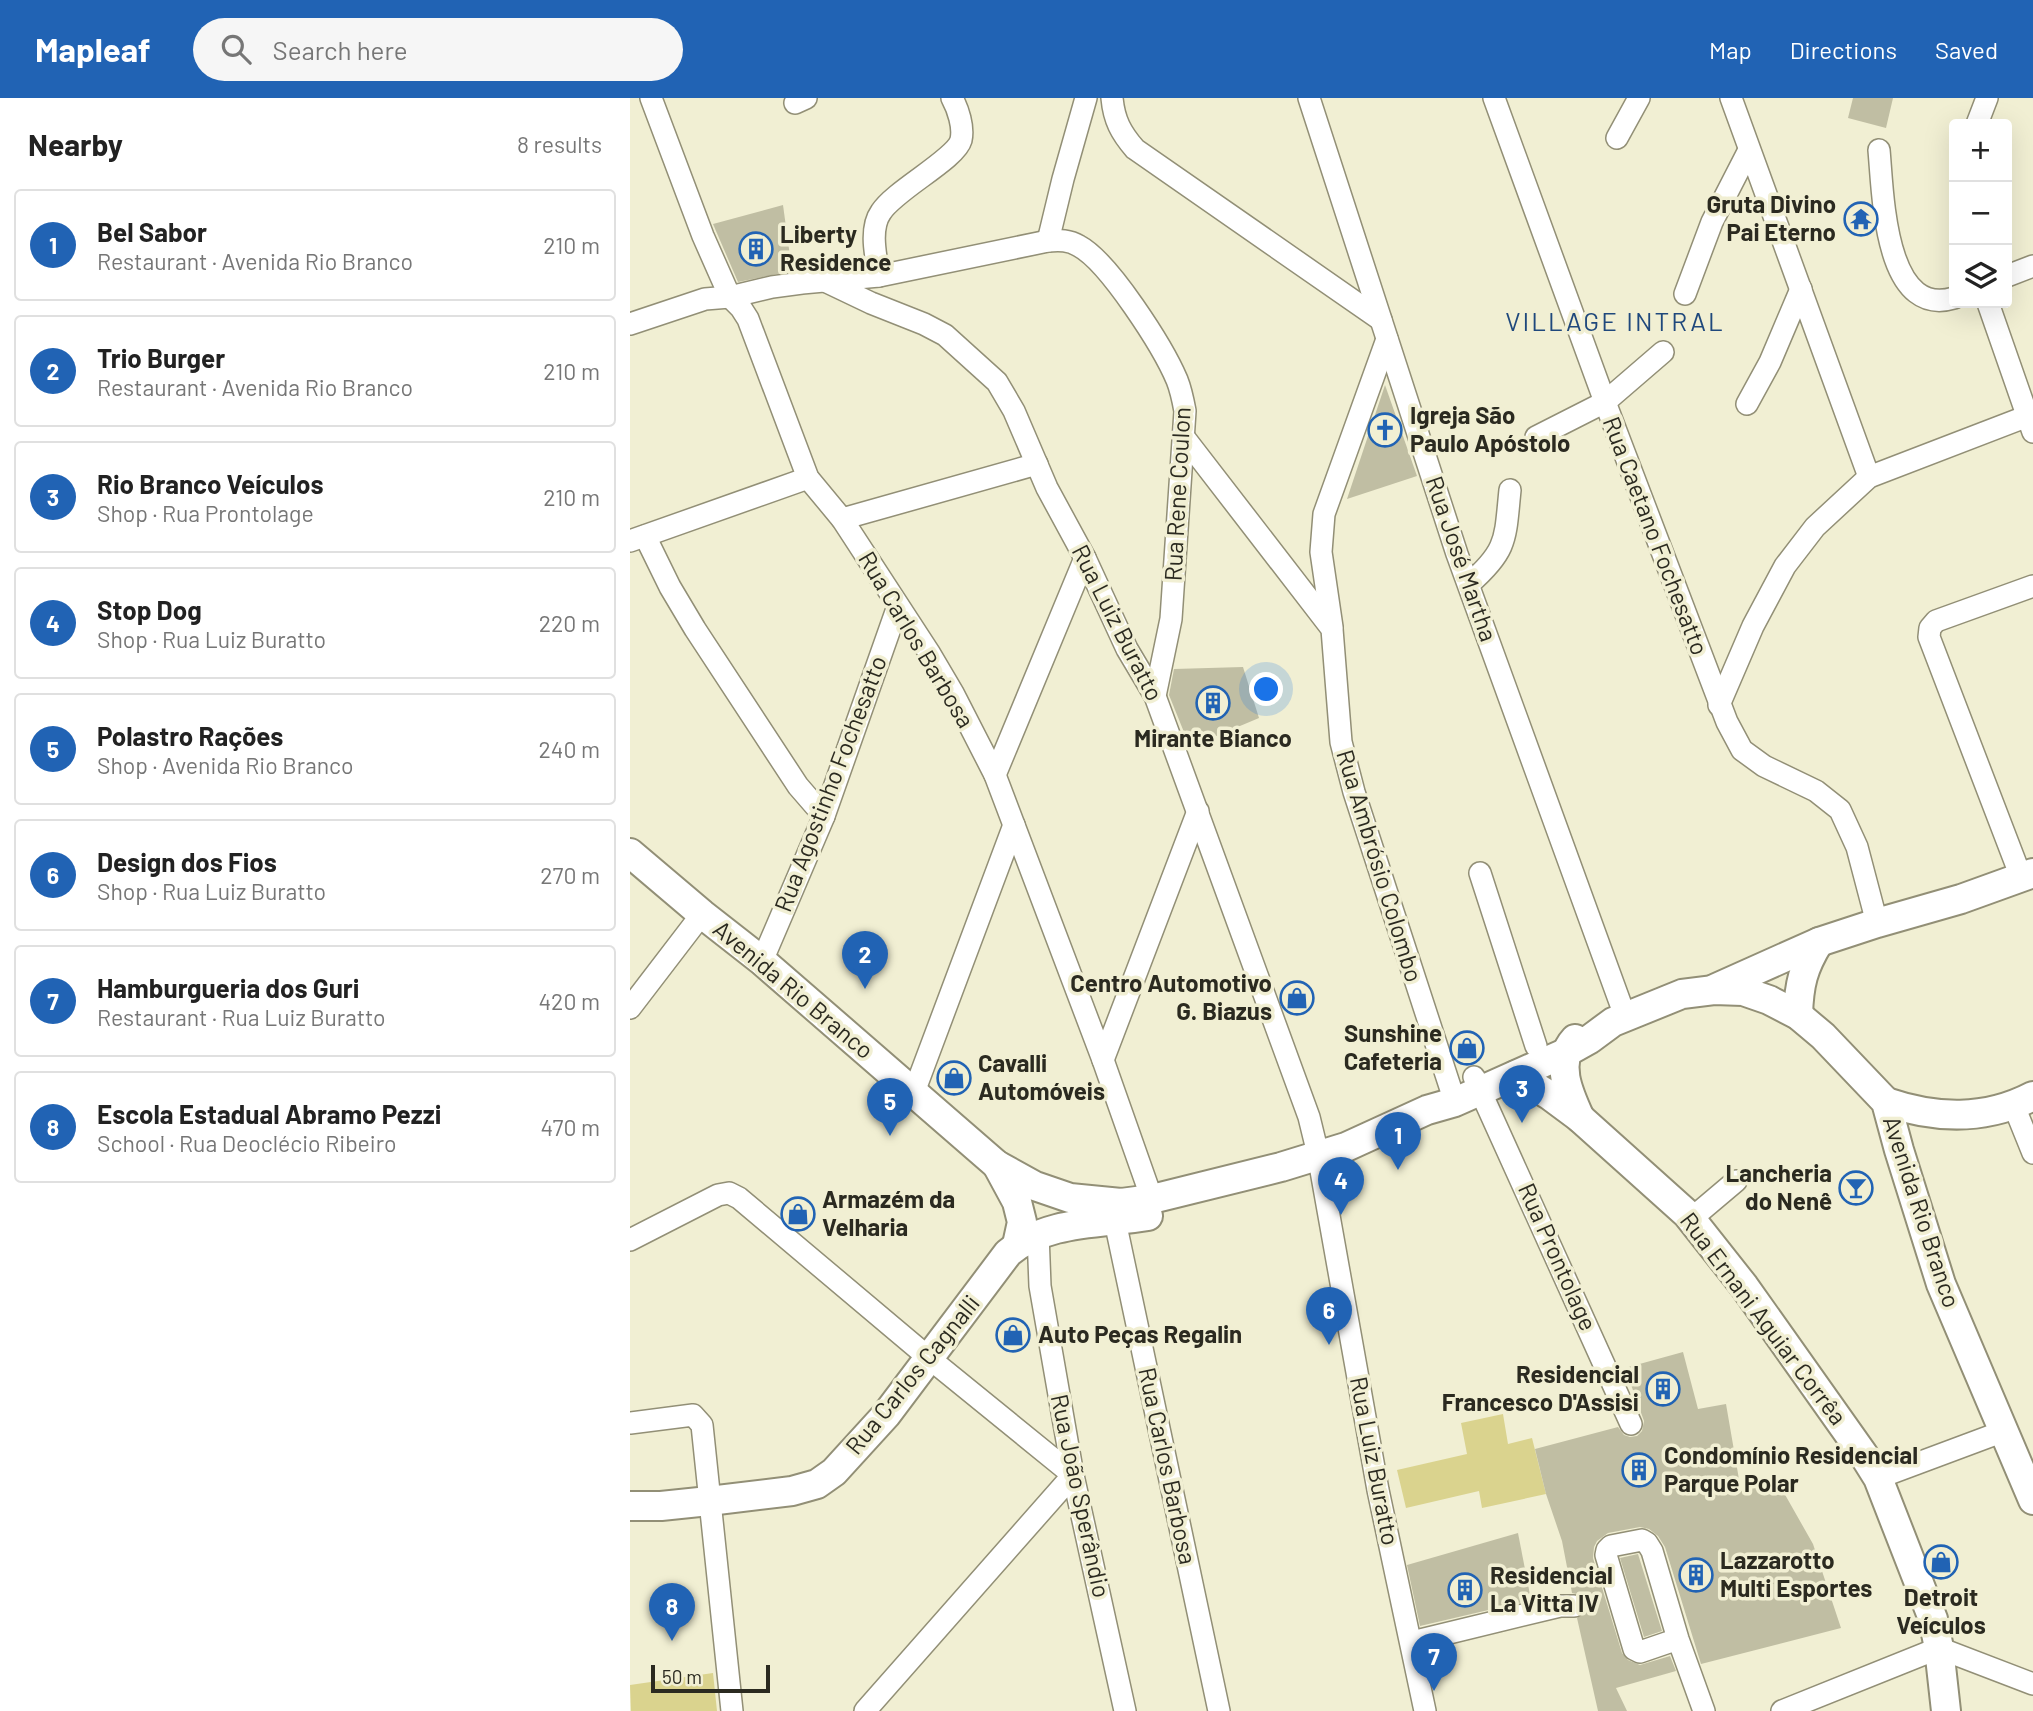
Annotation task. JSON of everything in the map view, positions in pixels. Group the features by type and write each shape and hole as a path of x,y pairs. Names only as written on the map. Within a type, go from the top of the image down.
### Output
{"main road":[{"name":"Avenida Rio Branco","path":"630,853 762,961 997,1165 1035,1186 1070,1198 1121,1203 1152,1199 1281,1167 1319,1162"},
{"path":"1714,990 1819,942 1961,899 2027,875"},
{"path":"1798,1015 1801,977 1819,942"},
{"name":"Avenida Rio Branco","path":"1021,1244 1082,1224 1150,1216 1291,1180 1346,1147 1478,1084 1536,1046 1570,1031 1611,1020 1682,994 1714,990 1743,991 1769,1000 1798,1015 1823,1036 1886,1102 1941,1283 2033,1500"},
{"name":"Avenida Rio Branco","path":"1478,1084 1516,1076 1565,1053 1590,1039 1611,1020"},
{"name":"Rua Ernani Aguiar Corrêa","path":"1565,1053 1566,1086 1580,1118"},
{"name":"Rua Ernani Aguiar Corrêa","path":"1516,1076 1549,1095 1580,1118 1691,1219 1744,1286 1878,1478 1933,1619 1946,1711"},
{"path":"1886,1102 1911,1110 1953,1116 1986,1113 2023,1101"},
{"path":"997,1165 1010,1186 1019,1212 1022,1222 1021,1244"},
{"name":"Rua Carlos Cagnalli","path":"630,1506 709,1502 792,1491 817,1484 834,1472 886,1415 1021,1244"}],"street":[{"name":"Rua Carlos Barbosa","path":"651,98 703,236 730,297 748,320 808,478 842,519 930,654 995,775 1103,1060 1152,1199"},
{"path":"879,275 875,248 879,213 953,152 961,141 961,125 957,106 952,98"},
{"path":"1048,241 1086,98"},
{"path":"1112,98 1122,134 1135,149 1384,330"},
{"name":"Rua José Martha","path":"1309,98 1611,1020"},
{"name":"Rua Caetano Fochesatto","path":"1494,98 1719,705 1742,750 1764,766 1816,791 1840,810 1857,847 1877,923"},
{"path":"1617,138 1639,98"},
{"path":"1731,98 1869,477"},
{"path":"1979,119 1987,98"},
{"path":"1685,294 1713,222 1749,150"},
{"path":"1879,150 1884,216 1891,247 1901,273 1924,298 1949,299"},
{"name":"Rua Rene Coulon","path":"827,282 879,275 1048,241 1068,240 1094,256 1137,310 1176,377 1185,411 1171,619 1155,696"},
{"path":"2012,274 2033,266"},
{"path":"630,324 705,299 730,297 772,287 827,282"},
{"name":"Rua Luiz Buratto","path":"827,282 945,335 997,382 1014,411 1047,488 1085,558 1127,649 1155,696 1309,1117 1378,1490 1425,1711"},
{"path":"1746,404 1770,362 1801,289"},
{"path":"1719,705 1753,626 1785,566 1815,527 1869,477 2031,421 1990,308"},
{"name":"Rua Ambrósio Colombo","path":"1384,330 1324,514 1321,552 1332,629 1341,742 1354,792 1452,1096"},
{"path":"1536,437 1605,402 1663,352"},
{"path":"1183,436 1332,629"},
{"path":"842,519 1037,464"},
{"path":"808,478 638,538 798,786 824,816"},
{"path":"1469,584 1490,564 1505,539 1510,490"},
{"path":"995,775 1085,558"},
{"path":"2027,875 1929,637 1930,628 1936,621 2033,586"},
{"name":"Rua Agostinho Fochesatto","path":"762,961 824,816 898,606"},
{"path":"1103,1060 1198,811"},
{"path":"914,1092 1014,825"},
{"path":"1480,873 1536,1046"},
{"path":"630,1008 702,914"},
{"name":"Rua Prontolage","path":"1478,1084 1631,1424"},
{"path":"2023,1101 2033,1153"},
{"path":"1691,1219 1736,1181"},
{"path":"630,1240 718,1195 729,1193 739,1198 1073,1475 864,1711"},
{"name":"Rua Carlos Barbosa","path":"1115,1221 1219,1711"},
{"path":"1021,1244 1023,1263 1040,1286"},
{"name":"Rua João Sperândio","path":"1021,1244 1040,1286 1073,1475 1125,1708"},
{"path":"630,1423 693,1415 702,1425 732,1711"},
{"path":"1878,1478 2004,1431"},
{"path":"1678,1639 1640,1652 1634,1649 1606,1555 1611,1546 1642,1540 1652,1551 1678,1639 1704,1711"},
{"path":"1412,1642 1560,1606 1574,1606"},
{"path":"1782,1711 1939,1648 2033,1684"}],"shaded area":[{"path":"1503,1414 1508,1444 1532,1438 1546,1494 1482,1508 1479,1491 1406,1508 1397,1470 1467,1454 1461,1423"},
{"path":"713,1673 717,1711 631,1711 630,1685"}],"building":[{"path":"1853,98 1893,98 1886,128 1848,118"},
{"name":"Liberty Residence","path":"783,205 792,271 738,282 713,224"},
{"name":"Igreja São Paulo Apóstolo","path":"1385,385 1417,476 1347,499"},
{"name":"Mirante Bianco","path":"1243,667 1259,718 1190,747 1169,695 1174,669"},
{"path":"1683,1352 1698,1409 1726,1404 1741,1491 1775,1477 1813,1544 1841,1628 1701,1664 1665,1547 1658,1536 1649,1529 1640,1527 1608,1533 1597,1541 1593,1558 1622,1653 1628,1660 1640,1665 1670,1656 1676,1671 1616,1688 1627,1711 1598,1711 1577,1618 1585,1613 1587,1605 1581,1595 1572,1593 1562,1541 1546,1494 1535,1449 1618,1427 1624,1435 1637,1436 1642,1431 1644,1421 1625,1368"},
{"name":"Residencial La Vitta IV","path":"1518,1533 1531,1600 1420,1626 1407,1565"},
{"path":"1638,1554 1662,1631 1644,1637 1620,1558"}],"place":[{"name":"Gruta Divino Pai Eterno","path":"1861,219"},
{"name":"Liberty Residence","path":"756,249"},
{"name":"Igreja São Paulo Apóstolo","path":"1385,430"},
{"name":"Mirante Bianco","path":"1213,703"},
{"name":"Trio Burger","path":"865,989"},
{"name":"Centro Automotivo G. Biazus","path":"1297,998"},
{"name":"Sunshine Cafeteria","path":"1467,1048"},
{"name":"Cavalli Automóveis","path":"954,1078"},
{"name":"Rio Branco Veículos","path":"1522,1123"},
{"name":"Polastro Rações","path":"890,1136"},
{"name":"Bel Sabor","path":"1398,1170"},
{"name":"Lancheria do Nenê","path":"1856,1188"},
{"name":"Armazém da Velharia","path":"798,1214"},
{"name":"Stop Dog","path":"1341,1215"},
{"name":"Auto Peças Regalin","path":"1013,1335"},
{"name":"Design dos Fios","path":"1329,1345"},
{"name":"Residencial Francesco D'Assisi","path":"1663,1389"},
{"name":"Condomínio Residencial Parque Polar","path":"1639,1470"},
{"name":"Detroit Veículos","path":"1941,1562"},
{"name":"Lazzarotto Multi Esportes","path":"1696,1575"},
{"name":"Residencial La Vitta IV","path":"1465,1590"},
{"name":"Escola Estadual Abramo Pezzi","path":"672,1641"},
{"name":"Hamburgueria dos Guri","path":"1434,1691"}],"district":[{"name":"VILLAGE INTRAL","path":"1615,322"}]}
